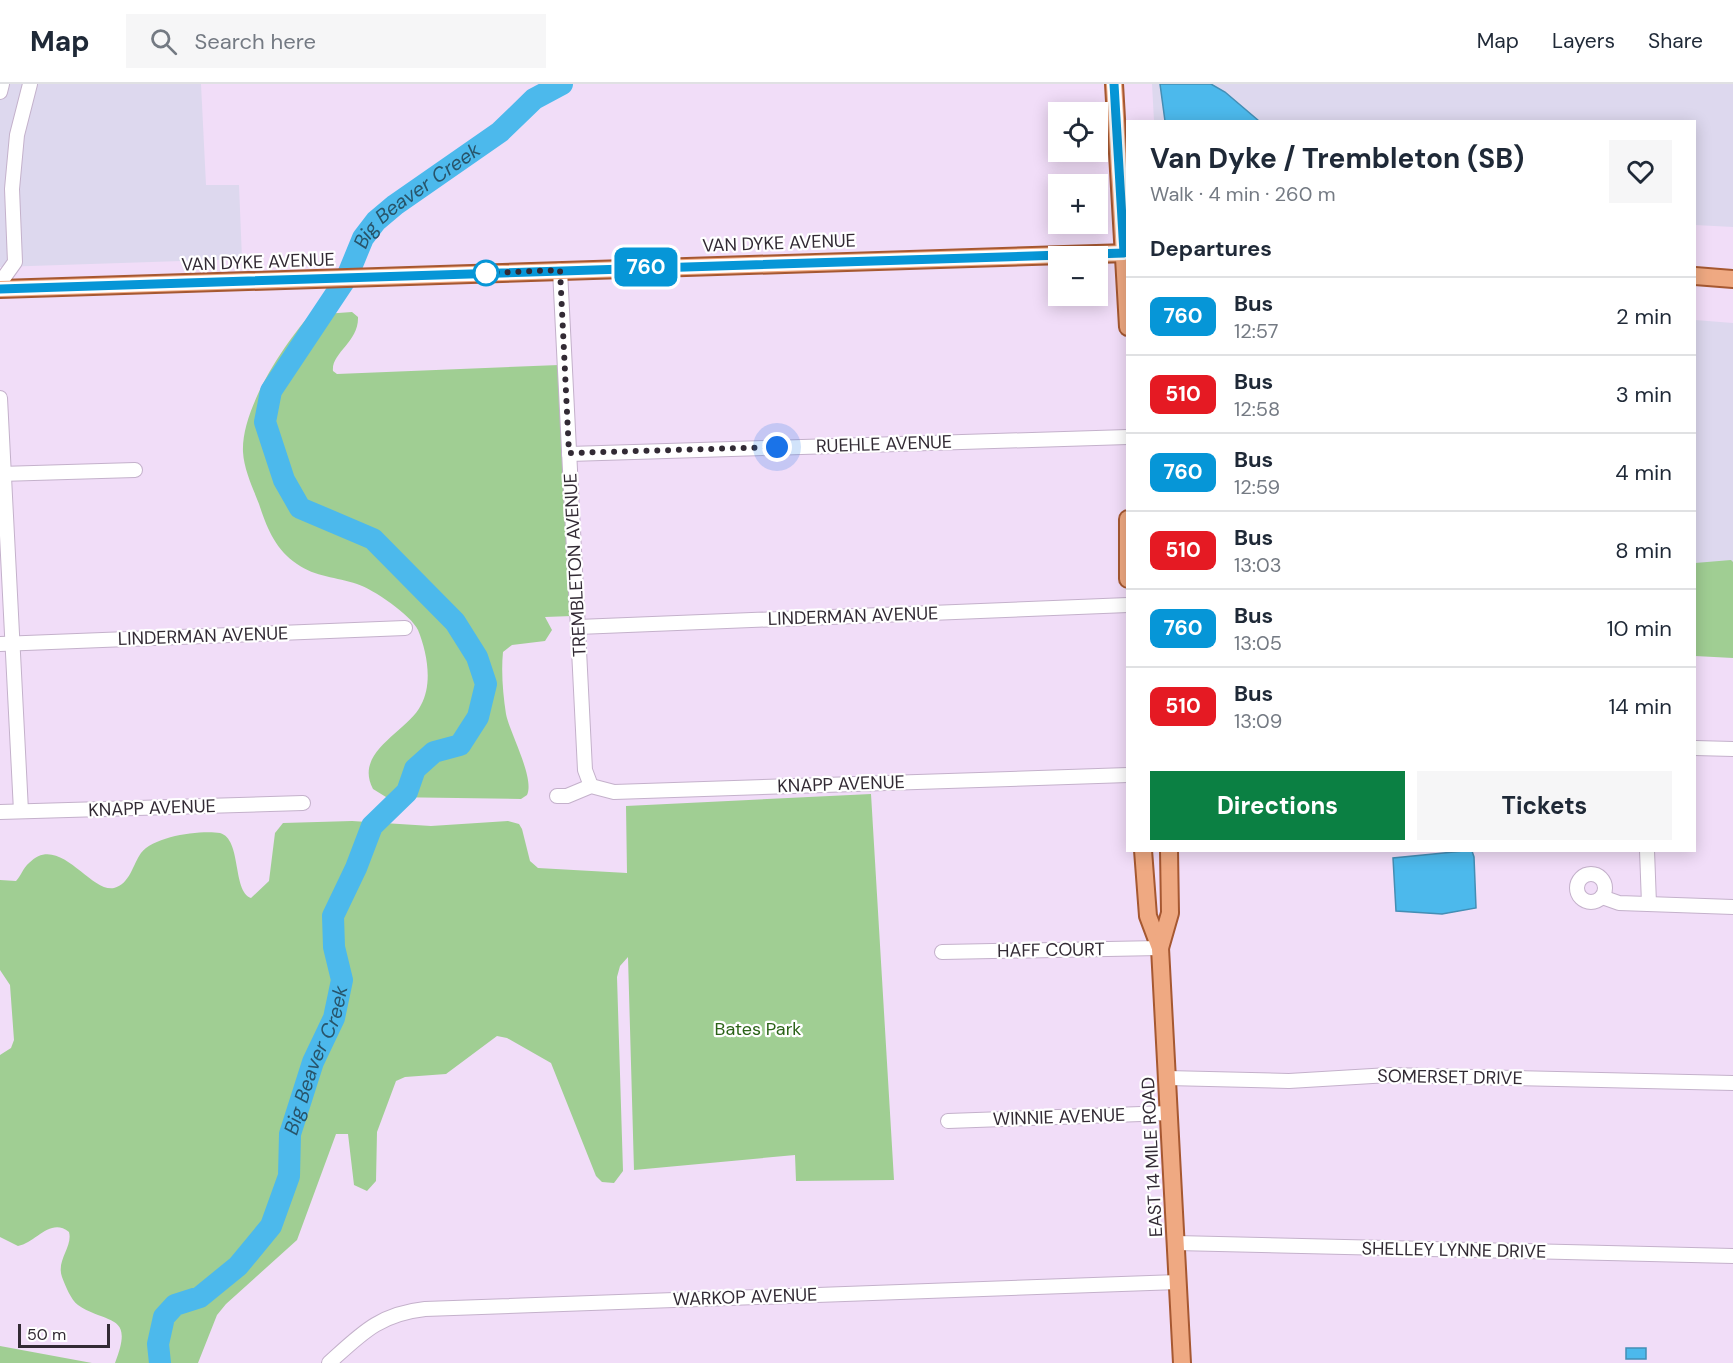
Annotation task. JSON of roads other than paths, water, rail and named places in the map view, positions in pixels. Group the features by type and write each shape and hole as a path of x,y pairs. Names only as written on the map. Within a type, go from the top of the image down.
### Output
{"main road":[{"path":"1114,84 1126,253"},
{"name":"VAN DYKE AVENUE","path":"0,289 1126,253"},
{"path":"1696,276 1733,279"},
{"name":"EAST 14 MILE ROAD","path":"1143,852 1149,916 1160,948 1182,1363"},
{"name":"EAST 14 MILE ROAD","path":"1160,948 1170,913 1169,852"}],"street":[{"path":"0,92 2,84"},
{"path":"0,283 15,261 7,174 30,84"},
{"name":"TREMBLETON AVENUE","path":"560,270 585,770 591,786"},
{"path":"0,398 7,644 21,811"},
{"name":"RUEHLE AVENUE","path":"569,453 1126,436"},
{"path":"1,474 135,470"},
{"name":"LINDERMAN AVENUE","path":"578,627 1126,605"},
{"name":"LINDERMAN AVENUE","path":"7,644 405,628"},
{"path":"1696,748 1733,749"},
{"name":"KNAPP AVENUE","path":"591,786 614,792 1126,775"},
{"path":"557,796 567,796 591,786"},
{"name":"KNAPP AVENUE","path":"0,812 303,803"},
{"path":"1647,852 1649,904"},
{"path":"1602,897 1619,903 1733,907"},
{"name":"HAFF COURT","path":"942,952 1160,948"},
{"name":"SOMERSET DRIVE","path":"1167,1078 1289,1080 1389,1075 1733,1083"},
{"name":"WINNIE AVENUE","path":"948,1121 1169,1113"},
{"name":"SHELLEY LYNNE DRIVE","path":"1176,1243 1733,1256"},
{"name":"WARKOP AVENUE","path":"329,1363 371,1326 397,1313 425,1309 1178,1282"}],"water":[{"path":"1160,84 1211,84 1225,92 1258,120 1165,120"},
{"path":"1472,852 1476,908 1442,914 1396,911 1393,858"},
{"path":"1626,1348 1646,1348 1646,1359 1626,1359"}],"waterway":[{"name":"Big Beaver Creek","path":"160,1363 158,1344 164,1317 175,1305 200,1297 238,1266 271,1226 289,1176 290,1134 313,1062 334,1018 342,980 334,947 333,916 356,868 372,826 407,792 415,769 434,752 460,745 478,717 486,684 477,657 455,622 373,539 300,508 284,480 265,422 271,391 347,277 363,238 376,221 395,205 500,132 534,99 562,84"}],"park label":[{"name":"Bates Park","path":"758,1029"}]}
